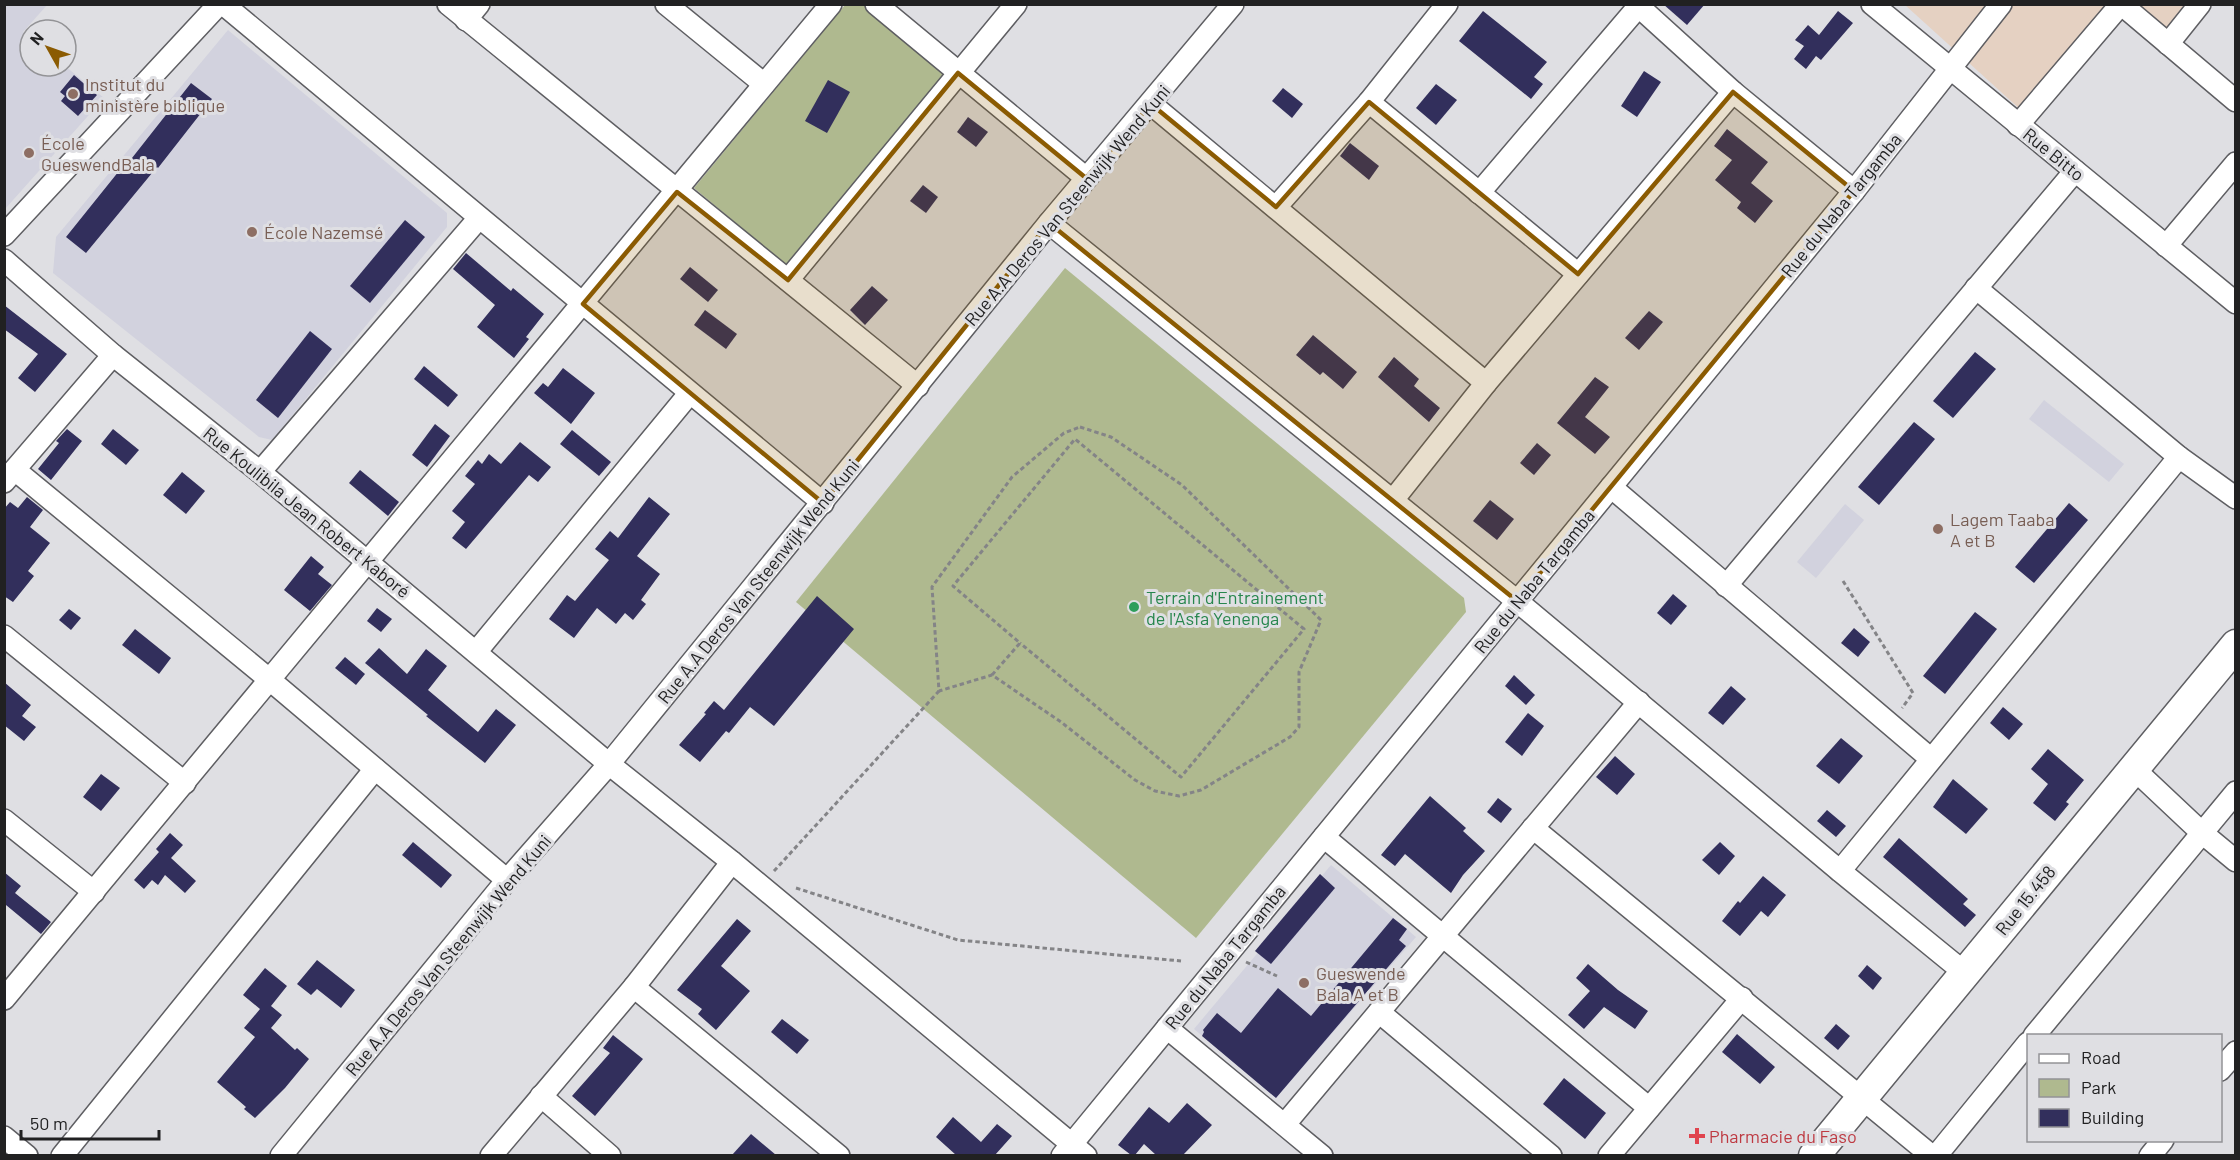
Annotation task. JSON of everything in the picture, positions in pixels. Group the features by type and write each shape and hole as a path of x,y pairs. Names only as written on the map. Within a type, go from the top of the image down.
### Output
{"main road":[{"name":"Rue 15.458","path":"1814,1155 2235,645"}],"street":[{"path":"4,235 221,4 689,394 823,502"},
{"path":"448,4 473,12 677,192 918,386"},
{"path":"666,4 764,84"},
{"path":"4,999 831,4"},
{"path":"876,4 1086,178"},
{"path":"788,280 1016,4"},
{"name":"Rue A.A Deros Van Steenwijk Wend Kuni","path":"281,1155 507,880 609,764 1049,222 1151,104 1233,4"},
{"path":"1276,207 1368,102 1446,4"},
{"name":"Rue du Naba Targamba","path":"1074,1152 1167,1028 1854,191 2001,4"},
{"path":"2018,125 2121,4 2235,101"},
{"path":"2168,44 2200,4"},
{"path":"1479,193 1637,6 1733,92 1854,191"},
{"name":"Rue Bitto","path":"1880,7 2018,125 2235,303"},
{"path":"1393,500 1486,383 1733,92"},
{"path":"1368,102 1578,274"},
{"path":"1151,104 1486,383"},
{"path":"2166,246 2235,163"},
{"path":"1726,586 2075,171"},
{"path":"260,472 479,218"},
{"path":"1049,222 1517,601 1965,973"},
{"name":"Rue Koulibila Jean Robert Kaboré","path":"4,260 113,355 260,472 609,764 760,885 1074,1152"},
{"path":"1976,288 2179,457 2235,498"},
{"path":"113,355 10,476 270,680 507,880"},
{"path":"476,652 689,394"},
{"path":"1840,871 2179,457"},
{"path":"1611,487 1931,759"},
{"path":"4,636 185,783"},
{"path":"1285,1124 1639,702"},
{"path":"2133,768 2235,861"},
{"path":"62,1155 375,769"},
{"path":"2035,1034 2235,792"},
{"path":"4,820 94,892"},
{"path":"1533,828 1934,1155 2027,1043"},
{"path":"1324,837 1649,1108"},
{"path":"490,1155 634,987 732,862"},
{"path":"634,987 839,1155"},
{"path":"1609,1155 1742,998"},
{"path":"1379,1012 1551,1155"},
{"path":"1167,1028 1322,1155"},
{"path":"2222,1068 2235,1052"},
{"path":"541,1096 610,1155"},
{"path":"4,1137 27,1155"},
{"path":"2150,1155 2161,1142"}],"path":[{"path":"939,691 932,587 1012,477 1064,433 1080,427 1111,437 1182,485 1321,620 1299,672 1299,727 1283,742 1201,790 1179,796 1155,791 1135,780 1061,722 992,675"},
{"path":"1075,439 1304,628 1181,777 1020,643 953,586 1075,439"},
{"path":"1843,581 1913,693 1890,724"},
{"path":"760,885 939,691 992,675 1020,643"},
{"path":"790,886 958,940 1181,961"},
{"path":"1228,954 1277,976"}],"highlighted area":[{"path":"958,73 1086,178 1151,104 1276,207 1369,102 1578,274 1733,92 1854,191 1517,601 1049,223 823,503 583,304 677,192 788,280"}],"shaded area":[{"name":"École GueswendBala","path":"5,5 47,5 35,18 18,18 18,78 78,77 104,98 5,209"},
{"path":"1905,5 2113,5 2022,111"},
{"path":"2139,5 2194,5 2171,33"},
{"name":"École Nazemsé","path":"228,30 447,213 447,227 272,440 259,437 53,273 56,237"},
{"path":"2044,400 2124,464 2109,482 2029,419"},
{"path":"1845,504 1864,520 1816,578 1797,562"},
{"name":"Gueswende Bala A et B","path":"1331,865 1416,937 1276,1098 1194,1029"}],"green space":[{"path":"845,5 867,5 953,75 792,270 694,188"},
{"name":"Terrain d'Entrainement de l'Asfa Yenenga","path":"1065,268 1464,598 1466,612 1196,938 796,602"}],"building":[{"path":"1663,4 1705,4 1687,25"},
{"path":"1483,11 1547,62 1534,77 1543,84 1531,99 1459,41"},
{"path":"1838,11 1853,23 1821,60 1816,56 1806,69 1794,59 1804,46 1795,40 1808,25 1819,35"},
{"path":"1644,71 1661,82 1637,117 1621,106"},
{"path":"72,78 77,78 97,95 78,116 61,101 65,96 60,92"},
{"path":"828,80 850,92 827,133 805,121"},
{"path":"191,83 212,99 158,168 86,253 66,237"},
{"path":"1436,84 1457,100 1436,125 1416,108"},
{"path":"1283,88 1303,104 1292,118 1272,101"},
{"path":"968,117 988,132 976,147 957,132"},
{"path":"1727,129 1768,162 1751,183 1773,201 1755,223 1737,208 1741,202 1715,180 1732,160 1714,146"},
{"path":"1350,143 1379,166 1369,180 1340,156"},
{"path":"923,185 938,197 926,213 910,201"},
{"path":"405,220 425,237 370,303 350,286"},
{"path":"466,253 511,291 513,288 544,314 526,337 529,339 514,358 477,327 495,305 453,269"},
{"path":"690,267 718,290 708,302 680,279"},
{"path":"872,286 888,300 865,325 850,310"},
{"path":"4,305 67,354 35,392 18,378 38,354 4,329"},
{"path":"705,310 737,334 726,349 694,325"},
{"path":"1649,311 1663,322 1639,350 1625,338"},
{"path":"310,331 332,349 278,418 256,400"},
{"path":"1313,335 1357,372 1343,389 1323,372 1320,375 1296,355"},
{"path":"1975,352 1996,369 1953,418 1933,401"},
{"path":"1394,357 1419,379 1414,386 1440,408 1429,422 1378,377"},
{"path":"424,366 458,395 448,407 414,379"},
{"path":"563,368 595,393 571,424 534,393 543,383 548,387"},
{"path":"1595,377 1609,387 1585,417 1610,437 1595,454 1557,423"},
{"path":"1914,422 1935,439 1879,505 1858,487"},
{"path":"435,424 450,436 427,467 412,455"},
{"path":"67,429 82,441 51,480 38,469 59,443 56,441"},
{"path":"113,429 139,450 126,465 101,444"},
{"path":"572,430 611,462 599,476 560,444"},
{"path":"520,442 551,467 538,482 529,475 466,549 452,538 465,522 452,511 475,484 465,476 478,460 482,464 489,454 501,464"},
{"path":"1537,443 1551,455 1534,475 1520,463"},
{"path":"360,470 399,502 388,516 349,483"},
{"path":"182,472 205,491 186,514 163,495"},
{"path":"27,497 43,510 30,527 50,543 28,571 34,576 13,602 4,596 4,509 10,502 18,508"},
{"path":"649,497 670,514 637,556 660,574 641,600 646,604 633,620 625,613 616,624 597,608 574,638 549,619 567,595 575,601 609,560 595,549 610,531 618,538"},
{"path":"1490,500 1514,519 1497,540 1473,521"},
{"path":"2069,503 2088,520 2034,583 2015,567"},
{"path":"311,556 324,567 318,574 332,585 310,611 284,590"},
{"path":"1673,594 1687,606 1671,625 1657,613"},
{"path":"817,596 854,629 774,726 750,707 729,733 726,731 700,762 679,745 706,714 704,713 714,701 724,710"},
{"path":"377,608 392,619 381,632 367,621"},
{"path":"69,609 81,618 71,630 59,620"},
{"path":"1975,612 1997,629 1945,694 1923,676"},
{"path":"1854,628 1870,642 1858,657 1841,643"},
{"path":"135,629 171,658 159,674 122,645"},
{"path":"379,648 407,674 426,649 447,666 428,690 478,732 496,709 516,725 485,763 365,663"},
{"path":"345,657 365,674 356,685 335,668"},
{"path":"1514,675 1535,695 1526,705 1505,686"},
{"path":"4,682 31,705 22,716 36,727 24,741 4,725"},
{"path":"1731,686 1746,699 1723,725 1708,713"},
{"path":"2003,707 2023,724 2009,740 1990,723"},
{"path":"1528,713 1544,726 1522,756 1505,742"},
{"path":"1841,738 1863,756 1839,784 1816,766"},
{"path":"2048,749 2084,780 2066,802 2069,804 2055,821 2033,803 2048,784 2031,769"},
{"path":"1615,756 1635,774 1617,795 1596,777"},
{"path":"101,774 120,788 101,811 83,797"},
{"path":"1953,779 1988,809 1966,834 1933,807"},
{"path":"1430,796 1466,828 1463,831 1485,851 1463,875 1451,893 1405,854 1395,866 1381,855"},
{"path":"1498,798 1512,809 1501,823 1487,812"},
{"path":"1827,810 1846,826 1836,837 1817,821"},
{"path":"170,833 183,845 171,858 196,881 185,893 165,875 158,885 152,880 144,889 134,880 159,852 156,849"},
{"path":"1899,838 1968,899 1963,904 1976,915 1965,927 1883,857"},
{"path":"413,842 452,875 441,888 402,855"},
{"path":"1720,842 1735,856 1719,875 1702,860"},
{"path":"4,872 21,886 15,893 51,922 41,934 6,905 4,906"},
{"path":"1320,874 1335,888 1271,964 1255,951"},
{"path":"1763,876 1786,895 1768,917 1761,911 1740,936 1722,921"},
{"path":"1393,918 1407,929 1399,940 1406,946 1276,1098 1202,1036 1203,1030 1217,1013 1241,1033 1278,988 1311,1016"},
{"path":"737,919 751,931 721,966 750,991 716,1030 698,1014 702,1009 677,990"},
{"path":"317,960 355,990 341,1008 317,989 311,995 297,984"},
{"path":"1588,964 1618,990 1648,1011 1635,1029 1604,1007 1584,1029 1568,1015 1590,991 1576,978"},
{"path":"1867,965 1882,978 1873,990 1858,976"},
{"path":"265,968 287,986 271,1006 282,1015 271,1028 295,1050 297,1048 309,1059 285,1088 255,1118 217,1082 255,1037 244,1028 260,1009 243,995"},
{"path":"782,1019 809,1040 797,1054 771,1032"},
{"path":"1836,1024 1850,1036 1838,1050 1824,1038"},
{"path":"1737,1034 1775,1067 1760,1084 1722,1052"},
{"path":"613,1035 643,1059 595,1116 572,1096 610,1053 603,1048"},
{"path":"1564,1078 1606,1113 1585,1139 1543,1104"},
{"path":"1187,1103 1212,1125 1183,1155 1156,1155 1144,1144 1135,1155 1131,1155 1118,1145 1149,1107 1169,1123"},
{"path":"953,1117 981,1142 997,1124 1012,1136 995,1155 956,1155 936,1137"},
{"path":"751,1134 776,1155 732,1155"}],"place":[{"name":"Institut du ministère biblique","path":"73,94"},
{"name":"École GueswendBala","path":"29,153"},
{"name":"École Nazemsé","path":"252,232"},
{"name":"Lagem Taaba A et B","path":"1938,529"},
{"name":"Terrain d'Entrainement de l'Asfa Yenenga","path":"1134,607"},
{"name":"Gueswende Bala A et B","path":"1304,983"},
{"name":"Pharmacie du Faso","path":"1697,1136"}]}
